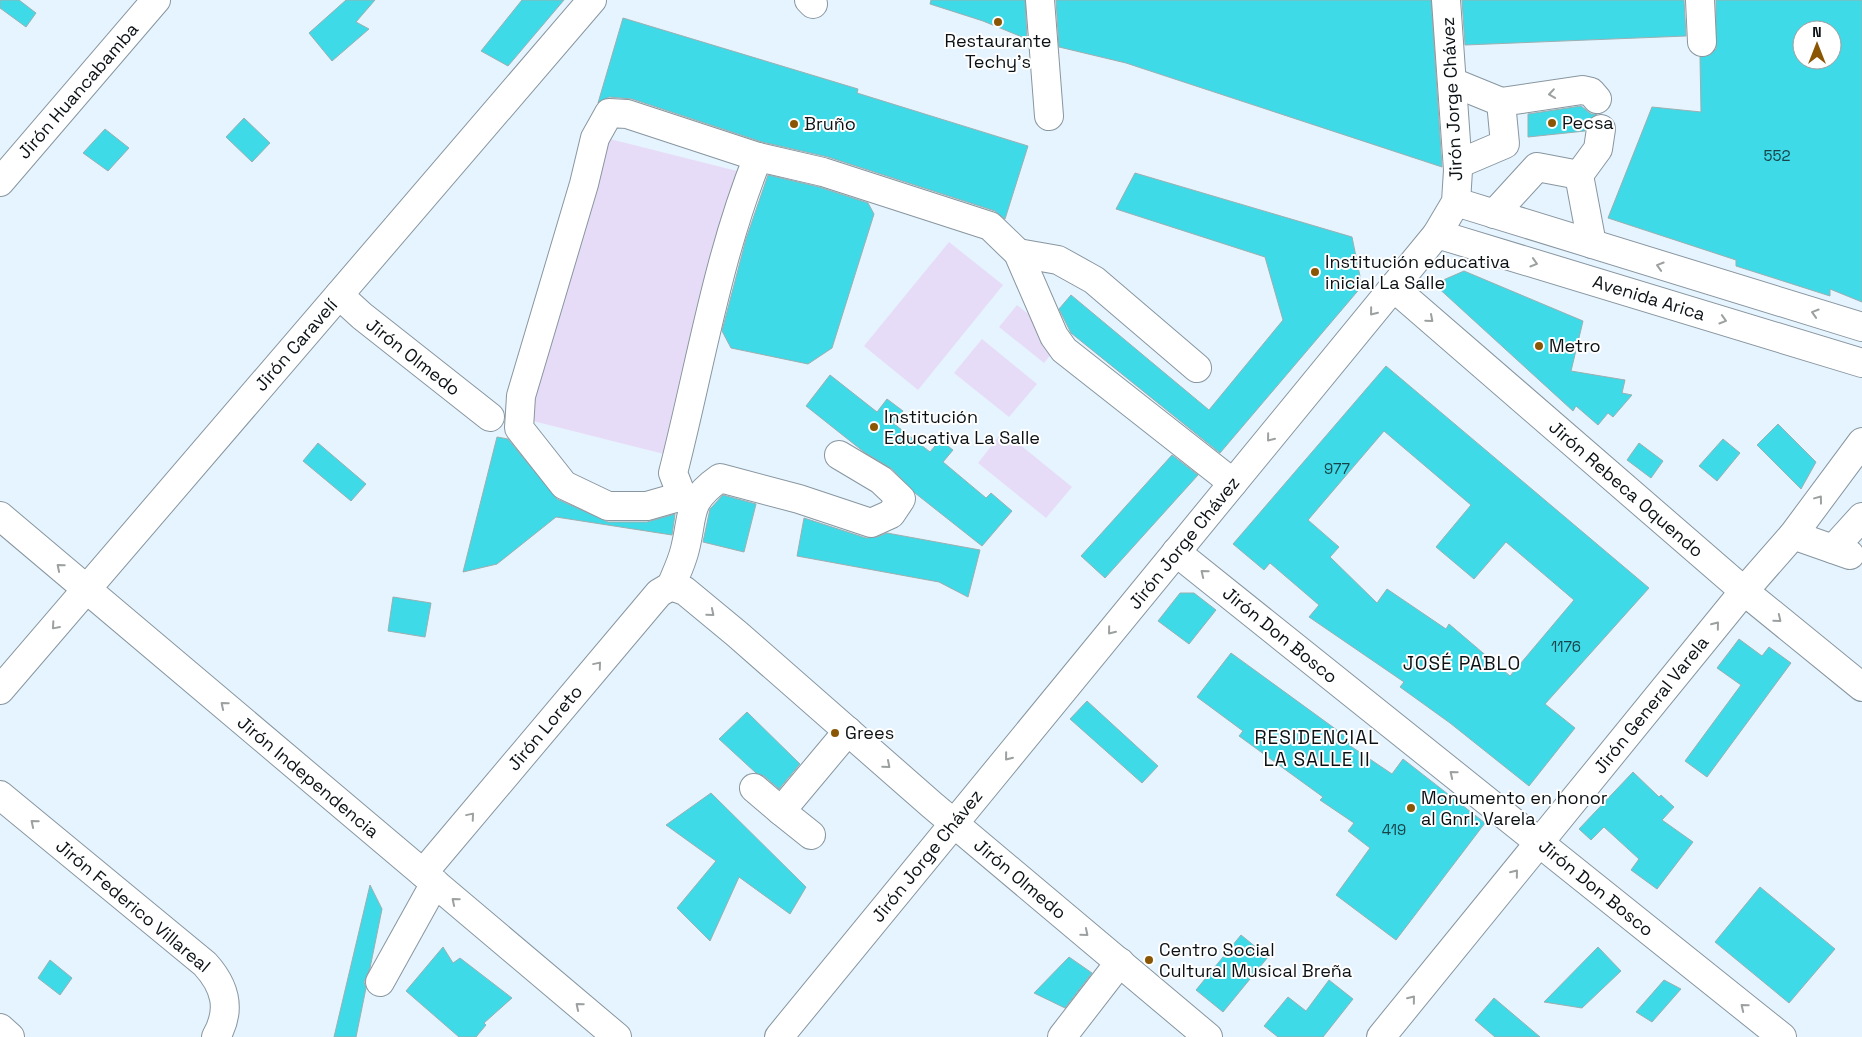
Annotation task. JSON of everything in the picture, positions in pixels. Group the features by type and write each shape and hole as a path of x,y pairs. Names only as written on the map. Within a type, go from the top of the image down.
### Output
{"street":[{"name":"Jirón Huancabamba","path":"0,182 156,0"},
{"name":"Jirón Caravelí","path":"0,690 592,0"},
{"path":"1040,0 1049,116"},
{"name":"Jirón Jorge Chávez","path":"779,1037 1437,234 1456,202 1458,164 1446,0"},
{"path":"1700,0 1702,42"},
{"path":"1452,82 1501,102 1582,90 1591,92 1597,99"},
{"path":"1501,102 1505,144 1537,167 1579,175"},
{"path":"839,455 881,480 901,499 891,514 871,523 799,499 720,478 687,501 647,506 608,506 564,485 519,428 522,396 584,184 595,138 609,113 627,114 758,156 823,172 990,226 1018,253 1054,336 1064,350 1233,482"},
{"path":"1592,244 1579,175 1598,148 1601,129"},
{"path":"1458,164 1505,144"},
{"path":"671,586 684,550 687,501 673,474 718,283 744,190 758,156"},
{"path":"1494,214 1537,167"},
{"name":"Avenida Arica","path":"1456,202 1862,327"},
{"name":"Avenida Arica","path":"1437,234 1862,363"},
{"path":"1018,253 1058,260 1094,280 1198,368"},
{"name":"Jirón Rebeca Oquendo","path":"1393,287 1744,591 1862,687"},
{"name":"Jirón Olmedo","path":"339,295 362,316 490,417"},
{"name":"Jirón General Varela","path":"1381,1037 1744,591 1793,534 1862,442"},
{"name":"Jirón Independencia","path":"0,516 617,1037"},
{"path":"1793,534 1842,552 1862,517"},
{"name":"Jirón Don Bosco","path":"1176,552 1782,1037"},
{"name":"Jirón Olmedo","path":"671,586 685,591 954,823 1208,1037"},
{"name":"Jirón Loreto","path":"380,982 429,878 659,593 671,586"},
{"path":"782,811 848,731"},
{"path":"754,788 811,835"},
{"name":"Jirón Federico Villareal","path":"0,795 211,971 217,978 224,995 224,1017 216,1037"},
{"path":"1062,1037 1120,962"},
{"path":"0,1028 10,1037"}],"shaded area":[{"path":"602,137 741,172 668,455 529,420"},
{"path":"949,242 1003,285 918,390 864,346"},
{"path":"1017,305 1062,341 1044,363 999,327"},
{"path":"982,339 1037,384 1009,417 954,373"},
{"path":"1003,431 1072,487 1046,518 978,463"}],"building":[{"path":"0,0 19,0 36,13 26,27 0,8"},
{"path":"346,0 375,0 356,22 369,29 332,61 309,33"},
{"path":"522,0 564,0 508,66 481,51"},
{"path":"931,0 1025,0 1027,39 983,21 930,4"},
{"path":"1056,0 1431,0 1442,167 1126,63 1059,47"},
{"path":"1462,0 1684,0 1686,36 1465,45"},
{"path":"1716,0 1862,0 1862,302 1830,289 1830,296 1736,266 1736,260 1608,218 1652,107 1701,112 1700,57 1710,55 1716,49"},
{"path":"623,18 858,89 857,93 1028,146 1005,219 995,211 828,157 762,142 632,99 609,97 598,103"},
{"path":"1581,106 1591,114 1597,114 1589,120 1585,131 1528,137 1528,114"},
{"path":"244,118 270,143 252,162 226,137"},
{"path":"105,129 129,148 108,171 83,153"},
{"path":"1135,173 1352,237 1362,286 1220,453 1071,333 1059,309 1071,295 1209,410 1283,320 1265,257 1116,209"},
{"path":"768,175 819,187 868,203 874,214 832,348 808,364 731,348 722,331 746,239"},
{"name":"Metro","path":"1464,271 1583,321 1571,371 1625,380 1622,393 1632,395 1613,417 1608,413 1598,425 1576,406 1573,411 1434,284"},
{"path":"1386,366 1649,588 1545,704 1575,728 1529,786 1450,723 1400,687 1404,682 1309,617 1319,605 1270,563 1264,570 1233,544","holes":["1384,431 1471,505 1436,547 1474,579 1506,542 1574,600 1510,676 1449,624 1446,629 1387,589 1377,603 1330,557 1339,547 1308,520"]},
{"path":"830,375 877,412 887,399 903,411 893,423 930,452 940,440 953,450 943,462 986,498 991,493 1012,511 982,546 915,493 892,469 864,452 806,406"},
{"path":"1778,424 1816,462 1801,489 1757,445"},
{"path":"497,437 508,439 557,499 608,522 647,522 675,514 672,535 556,517 497,564 463,572"},
{"path":"1723,439 1740,453 1717,481 1699,466"},
{"path":"318,443 366,484 351,501 303,461"},
{"path":"1639,443 1663,461 1651,478 1627,460"},
{"path":"1172,455 1198,475 1105,578 1081,556"},
{"path":"723,495 756,504 744,552 703,542 710,509"},
{"path":"804,518 866,538 877,537 887,533 980,550 968,597 939,582 797,556"},
{"path":"1180,593 1194,593 1216,610 1189,644 1158,621"},
{"path":"393,597 431,603 425,637 388,631"},
{"path":"1739,639 1762,656 1769,647 1791,663 1707,777 1685,761 1741,685 1717,668"},
{"path":"1231,653 1352,741 1349,745 1392,774 1403,759 1485,823 1396,940 1336,895 1370,848 1348,831 1354,823 1320,800 1323,797 1239,736 1243,731 1197,697"},
{"path":"1087,701 1158,766 1142,783 1070,719"},
{"path":"747,712 800,764 779,789 764,776 756,773 719,739"},
{"path":"1633,772 1659,797 1661,795 1674,807 1662,820 1693,842 1657,889 1631,870 1639,859 1604,827 1591,840 1579,829"},
{"path":"711,793 806,887 790,914 739,877 710,941 677,908 716,861 666,825"},
{"path":"370,885 382,909 370,968 364,982 366,988 356,1037 334,1037"},
{"path":"1760,887 1835,949 1789,1003 1715,942"},
{"path":"1241,935 1268,957 1223,1012 1196,990"},
{"path":"443,947 453,963 460,958 512,998 484,1023 486,1025 476,1037 459,1037 406,991"},
{"path":"1598,947 1621,971 1582,1008 1544,1002"},
{"path":"1069,957 1092,973 1065,1008 1034,993"},
{"path":"50,960 72,978 60,995 38,978"},
{"path":"1329,980 1353,999 1323,1037 1278,1037 1264,1026 1288,997 1306,1011"},
{"path":"1664,980 1681,989 1652,1022 1636,1012"},
{"path":"1494,998 1540,1037 1495,1037 1475,1020"}],"place":[{"name":"Restaurante Techy's","path":"998,22"},
{"name":"Pecsa","path":"1552,123"},
{"name":"Bruño","path":"794,124"},
{"name":"Institución educativa inicial La Salle","path":"1315,272"},
{"name":"Metro","path":"1539,346"},
{"name":"Institución Educativa La Salle","path":"874,427"},
{"name":"Grees","path":"835,733"},
{"name":"Monumento en honor al Gnrl. Varela","path":"1411,808"},
{"name":"Centro Social Cultural Musical Breña","path":"1149,960"}],"district":[{"name":"JOSÉ PABLO","path":"1462,663"},
{"name":"RESIDENCIAL LA SALLE II","path":"1317,748"}]}
